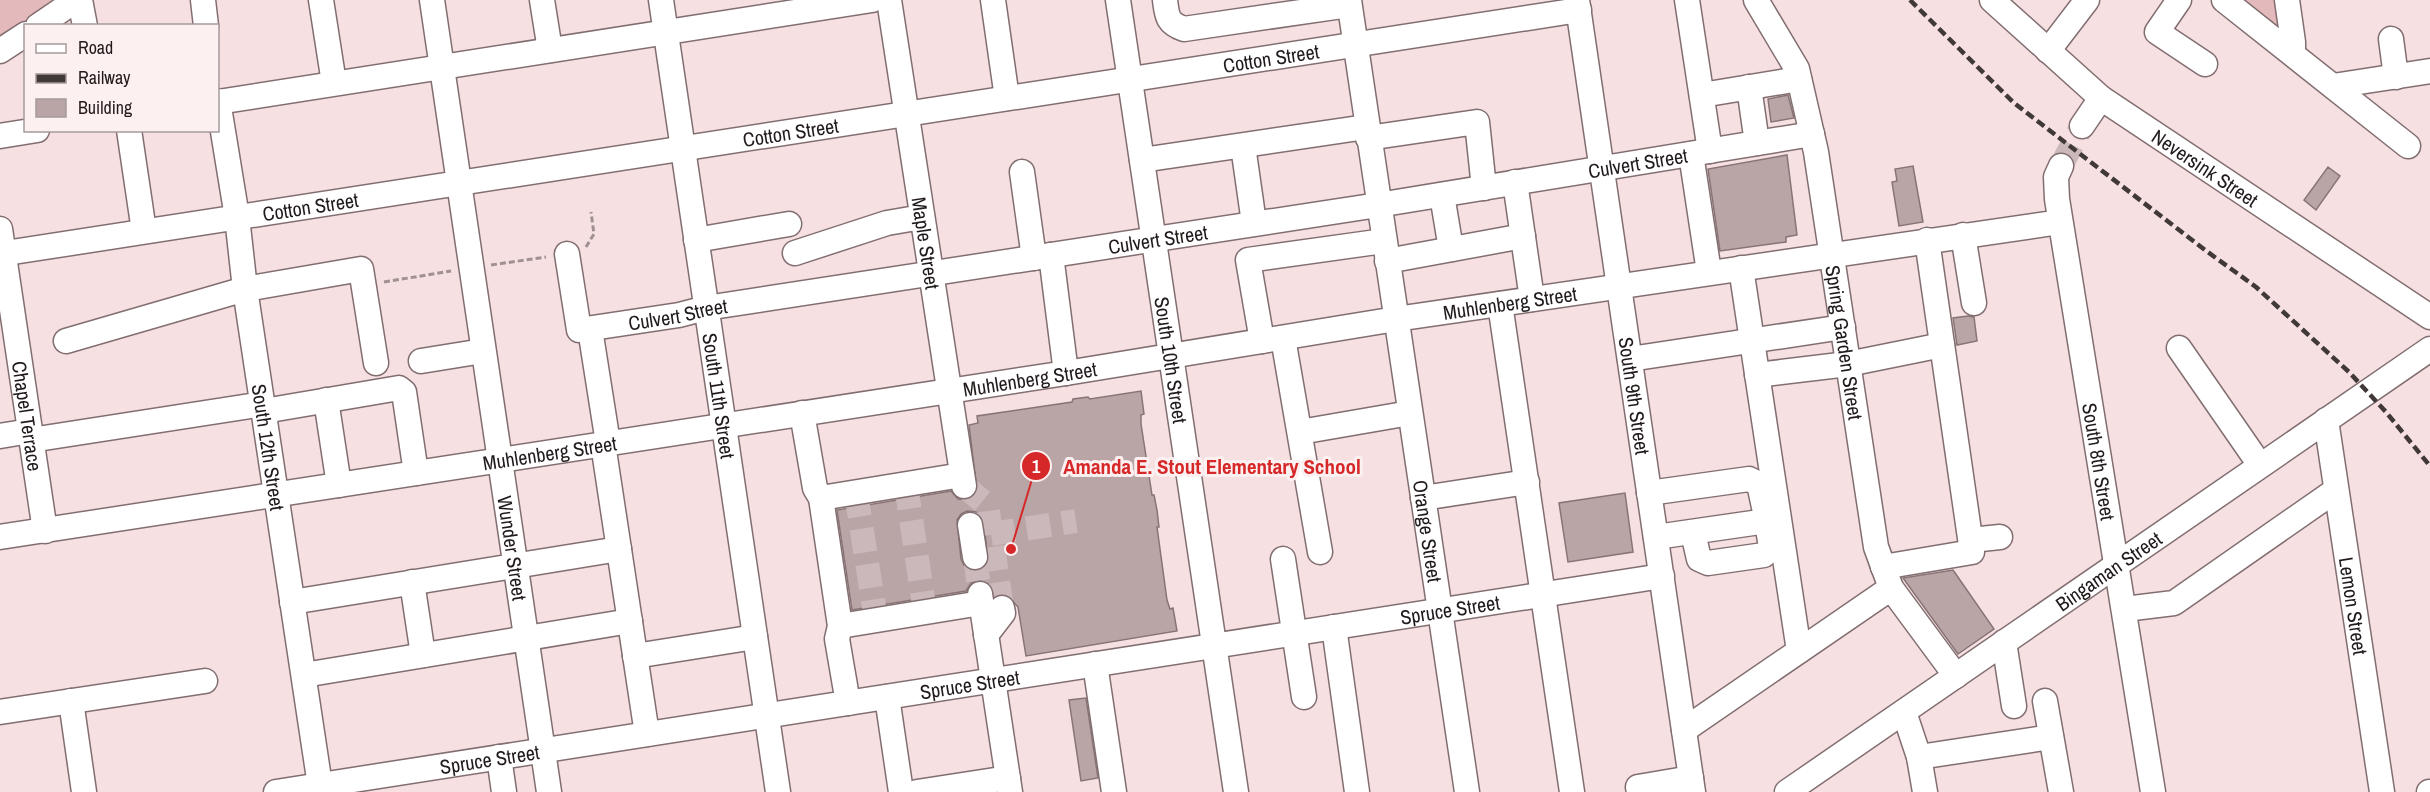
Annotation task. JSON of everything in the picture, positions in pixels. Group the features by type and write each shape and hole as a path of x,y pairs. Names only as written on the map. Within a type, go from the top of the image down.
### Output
{"street":[{"path":"41,24 78,0 84,24"},
{"path":"203,0 206,24"},
{"path":"321,0 334,83"},
{"name":"Wunder Street","path":"432,0 549,792"},
{"path":"542,0 550,50"},
{"name":"South 11th Street","path":"661,0 778,792"},
{"path":"219,102 665,32 786,7 872,0"},
{"name":"Maple Street","path":"821,498 963,481 890,0"},
{"path":"993,0 1007,98"},
{"name":"South 10th Street","path":"1118,0 1236,792"},
{"path":"1165,0 1167,17 1174,25 1184,29 1349,2"},
{"path":"1687,0 1702,95 1701,152 1709,272"},
{"name":"Spring Garden Street","path":"1756,0 1797,69 1812,134 1876,546 1887,578 1956,676"},
{"name":"Neversink Street","path":"1992,0 2101,98 2430,316"},
{"path":"2048,51 2087,0"},
{"path":"2179,0 2157,32 2205,64"},
{"path":"2224,0 2408,146"},
{"path":"2287,0 2293,54"},
{"name":"Orange Street","path":"1349,2 1467,792"},
{"name":"Cotton Street","path":"2,254 1354,44 1578,5"},
{"name":"South 9th Street","path":"1578,5 1692,785"},
{"path":"0,51 24,35"},
{"path":"2391,39 2396,77"},
{"path":"2333,87 2430,71"},
{"path":"1702,95 1799,79"},
{"path":"1749,87 1757,143"},
{"path":"2082,126 2101,98"},
{"name":"South 12th Street","path":"219,108 321,789"},
{"path":"1142,160 1243,146 1477,122 1484,188"},
{"path":"0,136 25,132"},
{"path":"129,132 144,231"},
{"name":"Culvert Street","path":"590,329 679,315 706,308 1442,195 1812,134"},
{"path":"1243,146 1253,216 1252,224"},
{"name":"South 8th Street","path":"2061,166 2056,177 2060,222 2125,609 2153,792"},
{"path":"1022,172 1066,373"},
{"path":"1515,182 1532,299"},
{"path":"1442,195 1451,249"},
{"path":"795,253 887,223 922,217"},
{"name":"Muhlenberg Street","path":"0,537 1066,373 1396,319 2060,222"},
{"path":"696,240 789,224"},
{"name":"Chapel Terrace","path":"0,229 9,349 30,435 45,531"},
{"path":"1963,235 1974,303"},
{"path":"1320,552 1299,432 1248,260 1451,249 1523,236"},
{"path":"1684,730 1799,651 1887,578 1972,552 1927,240"},
{"path":"559,255 579,330 590,329 646,734"},
{"path":"1741,268 1799,651"},
{"path":"66,341 245,289 361,269 376,363"},
{"path":"1500,304 1572,792"},
{"path":"1630,359 1843,327"},
{"path":"1757,375 1848,364 1942,345"},
{"path":"2179,348 2260,465"},
{"name":"Bingaman Street","path":"1787,792 2430,349"},
{"path":"422,361 483,351"},
{"path":"0,436 30,435 326,400 399,388 404,392 416,473"},
{"path":"326,400 339,484"},
{"path":"802,413 815,488 821,498 840,626 837,639 848,704"},
{"path":"1299,432 1410,413"},
{"name":"Lemon Street","path":"2326,420 2382,792"},
{"path":"1649,494 1749,479 1759,484 1771,548 1764,555 1708,564 1699,559 1693,533"},
{"path":"1423,498 1527,483"},
{"path":"2125,609 2174,603 2336,490"},
{"path":"1656,537 1767,521"},
{"path":"970,525 975,557"},
{"path":"1971,540 2000,537"},
{"path":"292,602 619,549"},
{"path":"1283,560 1304,697"},
{"name":"Spruce Street","path":"276,792 321,789 646,734 993,682 1095,664 1662,576"},
{"path":"412,582 423,655"},
{"path":"840,626 988,602 986,635 1009,785 917,792"},
{"path":"304,675 630,621"},
{"path":"1334,627 1357,792"},
{"path":"635,656 755,638"},
{"path":"2004,642 2014,706"},
{"path":"1095,664 1114,792"},
{"path":"0,712 205,681"},
{"path":"887,698 901,792"},
{"path":"70,701 84,792"},
{"path":"2045,701 2061,792"},
{"path":"1904,712 1919,757 1924,792"},
{"path":"1919,757 2051,737"},
{"path":"499,758 504,792"},
{"path":"1639,792 1638,788 1692,785"}],"path":[{"path":"363,285 559,255"}],"shaded area":[{"path":"0,0 76,0 40,24 24,24 24,35 0,51"},
{"path":"2229,0 2279,0 2285,39"}],"building":[{"path":"1788,95 1794,118 1771,122 1768,99"},
{"path":"1787,155 1797,235 1786,237 1786,242 1720,251 1708,169"},
{"path":"1913,166 1923,222 1899,226 1892,182 1897,181 1895,169"},
{"path":"2328,167 2340,176 2316,210 2304,200"},
{"path":"1974,317 1977,341 1957,345 1953,318"},
{"path":"1141,391 1144,414 1141,415 1141,424 1152,495 1154,495 1157,510 1159,527 1157,527 1167,600 1170,609 1173,608 1177,631 1026,656 1018,607 1007,595 995,596 991,585 978,580 971,583 966,591 852,610 837,510 951,491 958,499 967,500 977,491 969,425 978,423 977,416 1072,402 1073,399 1088,397 1090,399","holes":["967,511 976,512 984,523 988,562 978,571 969,570 961,559 957,520"]},
{"path":"1625,493 1633,552 1568,562 1559,503"},
{"path":"1953,570 1994,629 1958,654 1903,578"},
{"path":"1086,698 1098,778 1081,781 1069,700"}],"tunnel":[{"path":"2061,166 2082,126"},
{"path":"906,485 925,612"},
{"path":"964,486 987,505 1002,608"},
{"path":"856,493 876,620"},
{"path":"991,534 1076,521"},
{"path":"975,557 980,594"}],"railway":[{"path":"1910,0 2014,103 2256,287 2349,372 2386,412 2430,466"}],"place":[{"name":"Amanda E. Stout Elementary School","path":"1011,549"}]}
